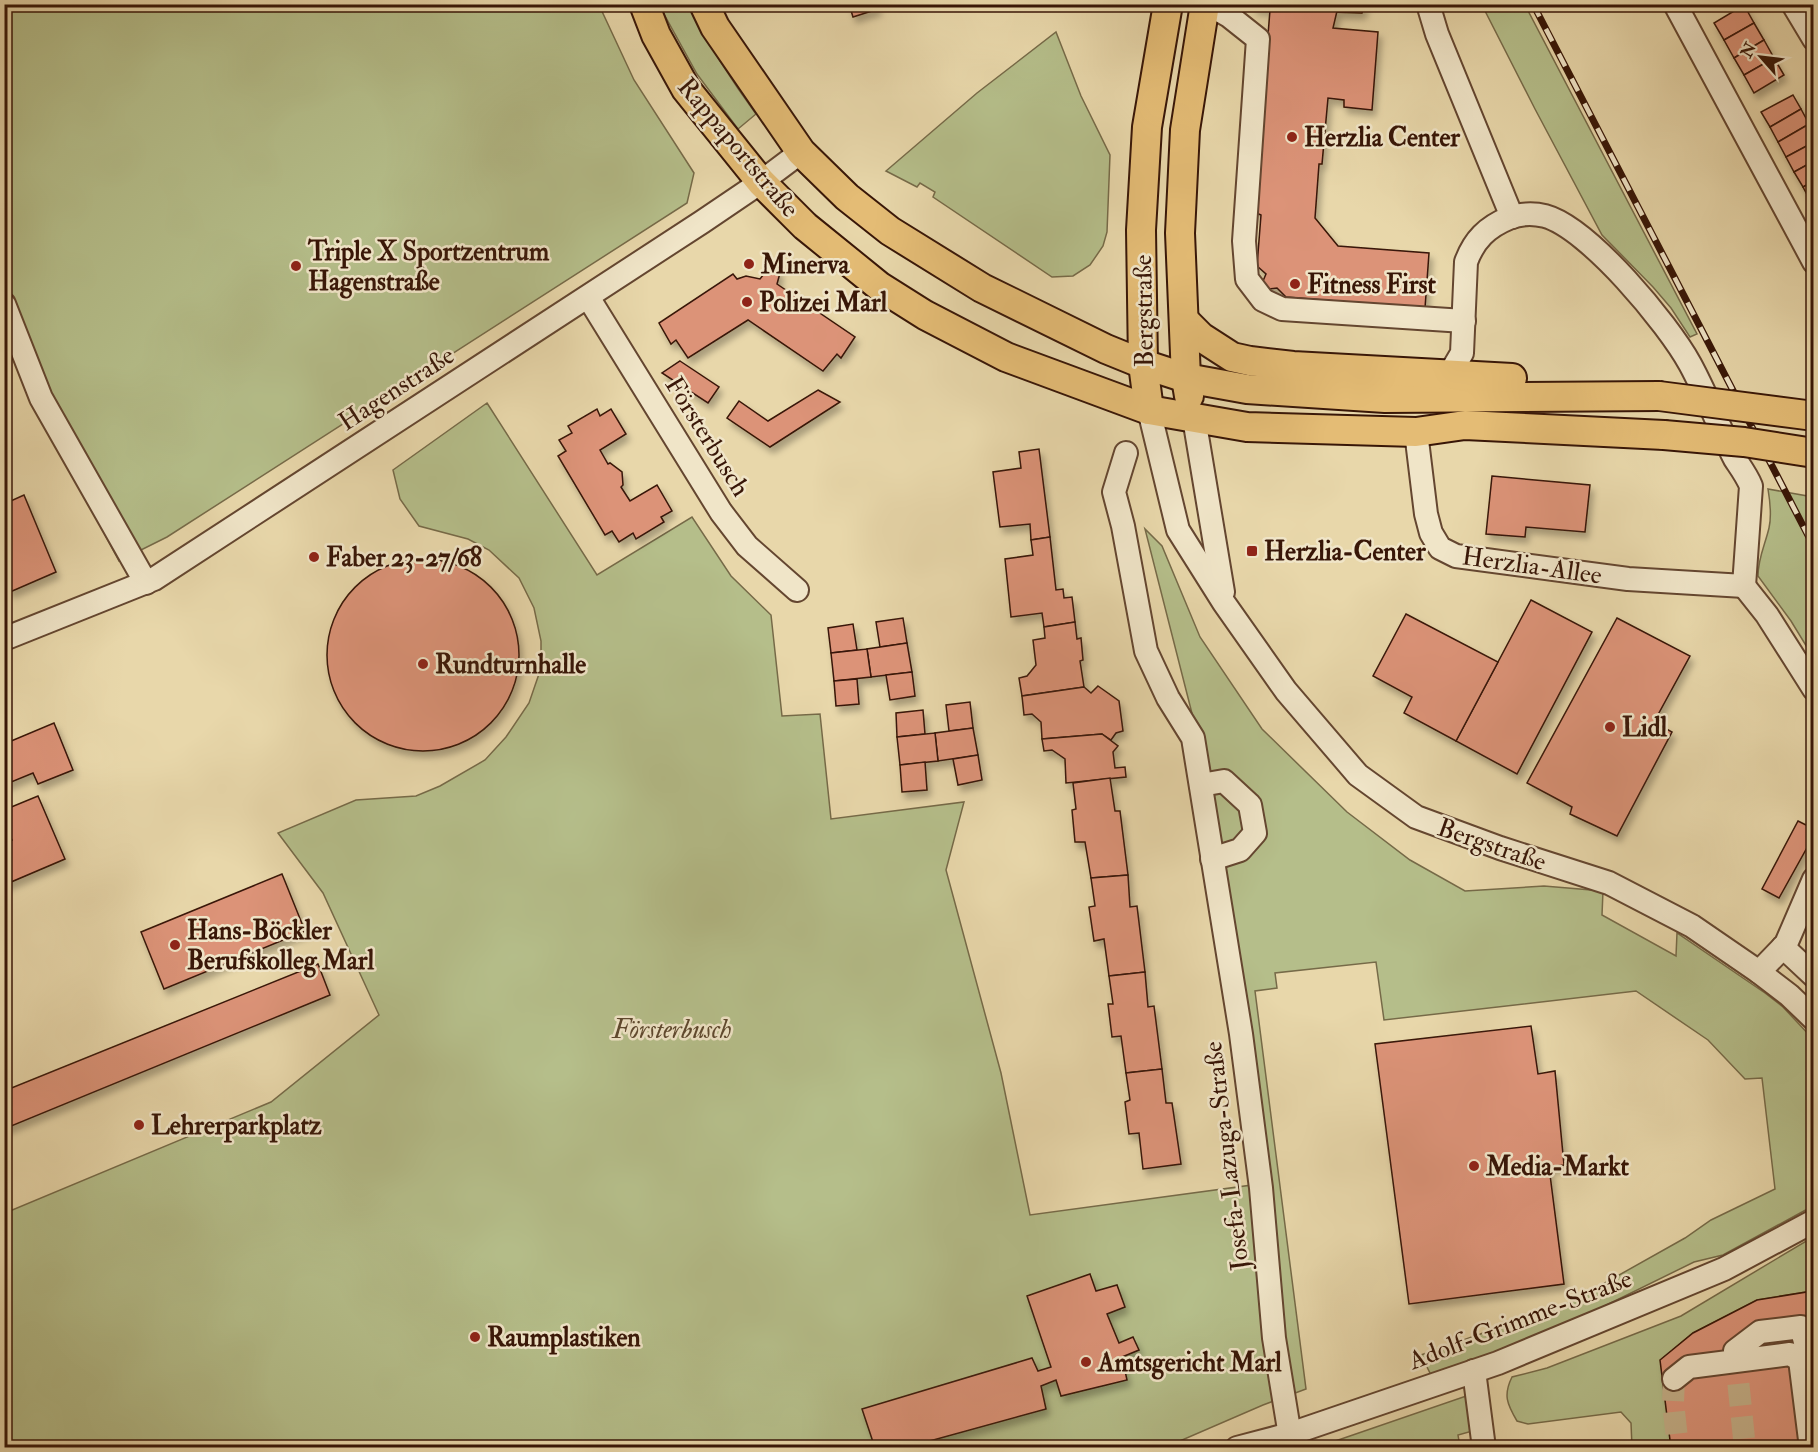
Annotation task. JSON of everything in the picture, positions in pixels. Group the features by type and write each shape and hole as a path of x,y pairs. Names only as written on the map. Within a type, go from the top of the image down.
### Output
{"main road":[{"name":"Rappaportstraße","path":"644,4 657,35 686,89 761,182 805,226 879,286 925,315 1006,357 1149,410"},
{"name":"Rappaportstraße","path":"704,4 714,27 801,152 855,204 890,231 947,268 992,293 1106,349 1143,364"},
{"name":"Bergstraße","path":"1149,410 1143,364 1141,230 1147,128 1168,4"},
{"name":"Bergstraße","path":"1194,418 1186,378 1180,233 1185,130 1207,4"},
{"path":"1184,320 1201,337 1232,357 1250,361 1442,386 1659,396 1814,416"},
{"path":"1143,364 1186,378 1247,389 1385,398 1442,386"},
{"path":"1149,410 1247,428 1416,432 1465,425 1664,435 1744,442 1814,453"}],"street":[{"path":"1207,4 1229,16 1258,39 1244,241 1247,279 1263,300 1282,309 1464,321"},
{"path":"1428,4 1437,34 1512,217"},
{"path":"1675,4 1814,262"},
{"path":"1794,4 1814,39"},
{"name":"Hagenstraße","path":"4,639 154,579 588,297 761,182 801,152"},
{"path":"1442,386 1462,353 1466,262 1481,235 1494,224 1523,215 1545,216 1569,228 1612,265 1647,304 1689,363 1751,486 1744,586 1767,615 1814,689"},
{"name":"Försterbusch","path":"588,297 721,512 747,546 797,590"},
{"path":"4,304 41,398 146,583"},
{"name":"Bergstraße","path":"1149,410 1178,530 1224,603 1286,690 1358,775 1416,817 1500,848 1609,883 1692,926 1759,972 1789,995 1814,1019"},
{"name":"Bergstraße","path":"1194,418 1224,603"},
{"name":"Herzlia-Allee","path":"1416,432 1426,514 1431,533 1440,548 1456,556 1628,579 1744,586"},
{"name":"Josefa-Lazuga-Straße","path":"1126,453 1114,492 1123,526 1146,651 1168,698 1193,738 1201,785 1241,1034 1261,1188 1274,1338 1291,1441"},
{"path":"1201,785 1224,781 1250,805 1255,833 1240,850 1212,859"},
{"path":"1759,972 1783,947 1814,879"},
{"path":"1783,947 1814,976"},
{"name":"Adolf-Grimme-Straße","path":"1237,1448 1291,1441 1498,1363 1724,1269 1814,1221"},
{"path":"1735,1351 1760,1332 1801,1327 1805,1342"},
{"path":"1674,1379 1689,1367 1790,1354 1800,1360 1811,1448"},
{"path":"1474,1371 1484,1448"}],"green space":[{"name":"Triple X Sportzentrum Hagenstraße","path":"5,5 599,5 634,80 694,173 687,203 167,537 119,561 61,452 5,330"},
{"path":"659,5 688,5 720,61 756,114 738,129 697,74"},
{"path":"1482,5 1525,5 1697,334 1690,337 1671,308 1653,287 1602,235"},
{"path":"1056,32 1081,96 1110,155 1107,232 1103,246 1090,265 1073,276 1052,277 933,197 935,192 920,183 917,187 886,171 977,93"},
{"path":"487,403 597,575 692,517 731,576 771,615 782,716 820,714 831,819 964,802 946,870 1001,1073 1030,1215 1259,1184 1198,737 1145,529 1162,546 1200,637 1262,729 1347,812 1410,860 1465,891 1544,886 1603,891 1602,915 1676,956 1677,933 1783,1007 1813,1039 1813,1206 1723,1255 1694,1262 1570,1323 1432,1377 1421,1355 1571,1302 1685,1238 1711,1220 1775,1189 1762,1078 1745,1079 1708,1040 1636,991 1384,1020 1376,962 1275,973 1277,988 1255,991 1306,1389 1166,1447 5,1448 5,1213 271,1102 379,1015 323,893 278,833 356,800 416,796 440,786 485,760 506,737 529,703 541,668 541,641 534,608 519,578 489,550 468,539 419,526 400,499 393,470"},
{"path":"1768,489 1813,497 1813,657 1791,621 1758,576 1760,557 1770,523"},
{"path":"1813,1237 1813,1291 1757,1300 1693,1333 1661,1360 1671,1447 1632,1447 1631,1423 1621,1412 1528,1424 1517,1421 1507,1399 1512,1377 1547,1368 1681,1316"},
{"path":"1472,1394 1476,1430 1458,1435 1460,1447 1315,1448"}],"building":[{"path":"849,4 876,4 878,9 853,17"},
{"path":"1254,4 1298,4 1297,11 1254,8"},
{"path":"1298,4 1365,4 1362,13 1297,11"},
{"path":"1744,5 1754,23 1724,40 1714,23"},
{"name":"Herzlia Center","path":"1270,10 1337,11 1333,28 1378,32 1372,110 1344,107 1344,100 1328,98 1322,164 1319,164 1315,218 1338,246 1429,253 1425,308 1286,297 1277,288 1269,289 1264,286 1263,281 1266,274 1257,266 1261,215 1254,212"},
{"path":"1754,23 1764,40 1734,58 1724,40"},
{"path":"1764,40 1774,58 1744,75 1734,58"},
{"path":"1774,58 1784,75 1754,93 1744,75"},
{"path":"1793,95 1801,109 1770,127 1761,112"},
{"path":"1801,109 1809,124 1778,142 1770,127"},
{"path":"1809,124 1814,132 1814,142 1786,157 1778,142"},
{"path":"1814,142 1814,161 1794,172 1786,157"},
{"path":"1814,161 1814,181 1803,187 1794,172"},
{"path":"1814,181 1814,200 1811,202 1803,187"},
{"name":"Polizei Marl","path":"775,267 780,273 777,284 855,337 841,358 837,354 823,371 748,320 688,358 676,340 671,344 659,323 733,274 737,279 746,276 760,279 768,269"},
{"path":"680,361 719,387 708,403 662,373"},
{"path":"818,390 840,402 770,447 727,418 739,401 768,421"},
{"path":"597,409 600,416 611,409 626,434 600,450 608,464 610,463 622,472 623,485 621,487 630,501 657,485 672,511 661,517 664,522 636,539 633,533 619,542 612,531 605,535 558,456 566,451 559,440 572,433 568,426"},
{"path":"1039,449 1050,537 1031,540 1030,524 1000,527 993,472 1021,468 1019,452"},
{"path":"1492,476 1590,485 1585,532 1526,527 1525,537 1486,534"},
{"path":"24,495 56,572 10,592 4,579 4,504"},
{"path":"1050,537 1056,590 1063,589 1064,598 1072,597 1075,622 1044,627 1042,613 1011,617 1005,559 1033,555 1031,540"},
{"name":"Rundturnhalle","path":"414,559 432,559 460,566 491,587 512,618 519,655 512,692 491,723 460,744 432,751 414,751 378,740 349,716 338,700 331,683 327,664 327,646 338,610 362,581 378,570 395,563"},
{"path":"1531,600 1592,632 1517,774 1456,741"},
{"path":"1406,614 1498,662 1456,741 1404,713 1412,697 1373,676"},
{"path":"903,618 907,643 880,647 876,622"},
{"name":"Lidl","path":"1617,618 1690,656 1654,722 1672,732 1617,836 1570,814 1572,807 1527,783"},
{"path":"1075,622 1077,639 1081,638 1083,660 1080,661 1084,687 1022,696 1019,678 1027,676 1036,665 1033,640 1045,638 1044,627"},
{"path":"853,624 857,650 831,653 828,628"},
{"path":"907,643 912,672 871,677 867,649"},
{"path":"867,649 871,677 834,681 831,653"},
{"path":"912,672 915,696 890,700 886,675"},
{"path":"857,679 859,704 836,706 834,681"},
{"path":"1098,686 1119,701 1123,731 1116,733 1111,740 1102,734 1042,739 1041,722 1032,714 1024,715 1022,696 1084,687 1091,693"},
{"path":"970,702 973,728 949,731 946,705"},
{"path":"923,710 925,734 897,737 896,713"},
{"path":"54,723 73,770 38,784 33,773 4,785 4,744"},
{"path":"973,728 978,755 938,761 935,733"},
{"path":"935,733 938,761 900,765 897,737"},
{"path":"1102,734 1118,746 1113,752 1115,768 1125,767 1126,777 1066,783 1065,759 1052,750 1044,751 1042,739"},
{"path":"978,755 982,780 958,785 953,759"},
{"path":"925,762 927,790 902,792 900,765"},
{"path":"1110,778 1115,811 1120,811 1128,875 1091,878 1085,842 1075,842 1072,810 1076,809 1073,783"},
{"path":"38,796 65,859 4,885 4,843 12,840 4,822 4,810"},
{"path":"1798,821 1814,829 1814,835 1779,898 1762,889"},
{"path":"282,874 305,931 164,989 141,932"},
{"path":"1128,875 1130,907 1137,906 1145,972 1109,976 1104,939 1094,941 1089,907 1095,906 1091,878"},
{"path":"318,964 330,995 4,1129 4,1091"},
{"path":"1145,972 1148,1007 1154,1006 1162,1069 1126,1073 1121,1036 1112,1037 1108,1004 1113,1004 1109,976"},
{"name":"Media-Markt","path":"1531,1026 1538,1074 1555,1071 1564,1165 1549,1167 1564,1284 1409,1304 1375,1044"},
{"path":"1162,1069 1166,1103 1172,1103 1181,1164 1143,1169 1139,1133 1129,1134 1125,1102 1130,1100 1126,1073"},
{"name":"Amtsgericht Marl","path":"1090,1274 1096,1291 1117,1285 1125,1307 1107,1314 1119,1343 1133,1337 1139,1350 1122,1357 1127,1380 1061,1396 1056,1380 1041,1386 1046,1409 915,1445 916,1448 875,1448 862,1409 1032,1358 1038,1371 1051,1367 1027,1296"},
{"path":"1813,1291 1814,1448 1671,1448 1660,1360 1693,1333 1757,1300"}],"tunnel":[{"path":"1735,1351 1745,1448"},
{"path":"1674,1379 1673,1402 1678,1448"}],"railway":[{"path":"1533,4 1814,547"}],"place":[{"name":"Herzlia Center","path":"1292,137"},
{"name":"Minerva","path":"749,264"},
{"name":"Triple X Sportzentrum Hagenstraße","path":"296,266"},
{"name":"Fitness First","path":"1295,284"},
{"name":"Polizei Marl","path":"747,302"},
{"name":"Herzlia-Center","path":"1252,551"},
{"name":"Faber 23-27/68","path":"314,557"},
{"name":"Rundturnhalle","path":"423,664"},
{"name":"Lidl","path":"1610,727"},
{"name":"Hans-Böckler Berufskolleg Marl","path":"175,945"},
{"name":"Lehrerparkplatz","path":"139,1125"},
{"name":"Media-Markt","path":"1474,1166"},
{"name":"Raumplastiken","path":"475,1337"},
{"name":"Amtsgericht Marl","path":"1086,1362"}]}
